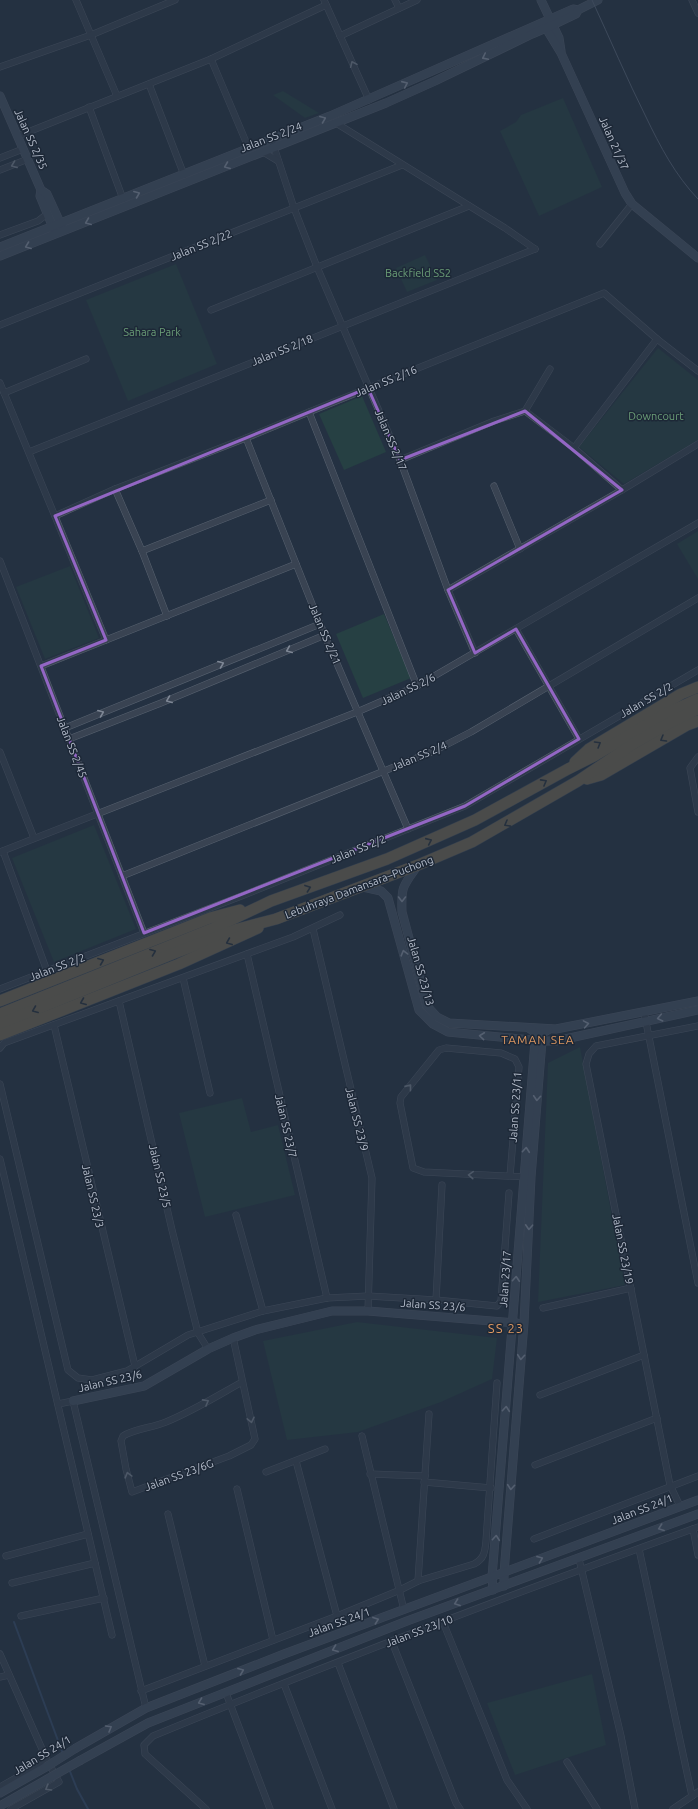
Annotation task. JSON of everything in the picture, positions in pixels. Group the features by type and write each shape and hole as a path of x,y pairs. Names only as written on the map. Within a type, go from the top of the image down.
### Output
{"highway":[{"path":"568,769 589,749 681,694 698,687"},
{"name":"Lebuhraya Damansara–Puchong","path":"0,1014 174,949 276,919 418,865 472,842 578,781 667,713 698,699"},
{"name":"Lebuhraya Damansara–Puchong","path":"0,1024 174,949 271,901 387,860 462,826 594,756 698,709"},
{"path":"578,781 601,775 687,725 698,721"},
{"path":"0,1001 210,918 271,901"},
{"path":"0,1035 179,964 242,937 276,919"}],"main road":[{"name":"Jalan 21/37","path":"541,0 548,24 625,193 632,204 698,258"},
{"path":"548,24 568,18 576,14 578,10 598,0"},
{"path":"548,24 573,9 578,10"},
{"path":"532,34 556,39 568,18"},
{"name":"Jalan SS 2/24","path":"63,227 75,218 248,149 273,144 336,123 386,103 436,81 532,34 548,24"},
{"name":"Jalan SS 2/24","path":"0,256 63,227 263,152 273,144 369,100 548,24"},
{"name":"Jalan SS 2/35","path":"0,96 41,190 40,196 63,227"},
{"path":"369,100 374,103 386,103"},
{"path":"38,232 44,226 51,212 66,217 75,218"},
{"name":"Jalan SS 2/35","path":"51,212 54,231"},
{"name":"Jalan SS 2/24","path":"0,247 38,232 54,231"},
{"name":"Jalan SS 23/13","path":"418,865 403,886 402,912 427,1006 437,1017 449,1023 548,1030 593,1023 698,1001"},
{"name":"Jalan SS 23/13","path":"360,886 381,891 388,898 419,1010 433,1024 448,1032 556,1041 698,1010"},
{"path":"530,1029 538,1039 548,1030"},
{"path":"519,1039 536,1059 556,1041"},
{"name":"Jalan 23/17","path":"493,1590 492,1577 538,1039"},
{"name":"Jalan 23/17","path":"504,1586 524,1323 527,1177"},
{"name":"Jalan SS 23/6","path":"73,1401 144,1386 208,1349 232,1338 255,1330 332,1311 368,1311 524,1323"},
{"name":"Jalan SS 24/1","path":"0,1793 46,1762 76,1748 146,1708 284,1654 698,1500"},
{"name":"Jalan SS 24/1","path":"0,1806 148,1723 406,1621 579,1559 698,1514"}],"street":[{"path":"76,0 117,96"},
{"path":"0,67 91,35 176,0"},
{"path":"395,0 399,8"},
{"path":"340,36 417,0"},
{"path":"692,0 698,13"},
{"path":"18,136 211,59 325,3 369,100"},
{"path":"211,59 248,149"},
{"path":"148,84 184,175"},
{"path":"89,107 123,199"},
{"path":"336,123 469,206"},
{"name":"Jalan SS 2/17","path":"273,144 294,208 317,268 400,460 448,590 476,653"},
{"path":"0,158 23,149"},
{"path":"263,152 278,161"},
{"path":"0,170 28,159"},
{"name":"Jalan SS 2/22","path":"0,325 402,165"},
{"path":"600,244 632,204"},
{"path":"211,310 469,206"},
{"name":"Jalan SS 2/18","path":"29,452 535,249 469,206"},
{"path":"0,235 38,220 51,212"},
{"name":"Jalan SS 2/16","path":"55,516 116,489 604,293 657,339 698,371"},
{"path":"574,448 657,339"},
{"path":"4,393 86,359"},
{"path":"400,460 494,421 526,411 550,369"},
{"path":"0,383 106,640"},
{"path":"526,411 574,448 622,490"},
{"path":"309,412 417,686"},
{"name":"Jalan SS 2/21","path":"246,438 320,624 408,829"},
{"path":"448,590 622,490 698,444"},
{"path":"494,486 520,549"},
{"path":"116,489 167,616"},
{"path":"142,551 271,500"},
{"name":"Jalan SS 2/6","path":"2,851 357,712 417,686 698,523"},
{"name":"Jalan SS 2/45","path":"0,561 144,933"},
{"path":"40,666 296,564"},
{"name":"Jalan SS 2/4","path":"122,876 434,751 465,735 698,598"},
{"path":"65,728 320,624"},
{"path":"516,629 579,739"},
{"path":"69,739 161,703 325,635"},
{"name":"Jalan SS 2/2","path":"0,989 465,806 698,670"},
{"path":"0,752 34,838"},
{"path":"698,757 690,768 698,812"},
{"path":"2,851 47,971"},
{"path":"0,1048 4,1043 313,929 340,915"},
{"name":"Jalan SS 23/9","path":"313,929 372,1178 368,1311"},
{"name":"Jalan SS 23/7","path":"247,954 327,1298"},
{"path":"183,978 210,1093"},
{"name":"Jalan SS 23/5","path":"119,1001 170,1222 198,1333 208,1349"},
{"path":"644,1012 698,1283"},
{"name":"Jalan SS 23/3","path":"54,1025 135,1366"},
{"path":"648,1036 698,1026"},
{"name":"Jalan SS 23/19","path":"648,1036 596,1046 589,1054 586,1064 670,1485 680,1506"},
{"name":"Jalan SS 23/11","path":"510,1176 519,1067 515,1059 500,1053 446,1048 438,1050 401,1097 400,1103 414,1168 424,1172 527,1177"},
{"path":"0,1084 68,1370 78,1378 92,1380 127,1371 188,1335 263,1311 327,1298 368,1296 436,1300 497,1306 501,1301 509,1193"},
{"path":"0,1159 112,1635"},
{"path":"436,1300 442,1185"},
{"path":"0,1190 7,1188"},
{"path":"236,1215 263,1311"},
{"path":"543,1308 631,1288"},
{"name":"Jalan SS 23/6G","path":"232,1338 255,1438 251,1445 229,1456 132,1492 121,1441 122,1436 130,1432 160,1425 178,1417 242,1382"},
{"path":"540,1395 644,1355"},
{"path":"142,1691 337,1616 418,1581 474,1564 484,1556 491,1488 497,1383"},
{"path":"58,1404 73,1401"},
{"name":"Jalan SS 23/6","path":"73,1401 146,1708"},
{"path":"418,1581 429,1414"},
{"path":"535,1465 657,1418"},
{"path":"362,1436 404,1610"},
{"path":"266,1472 325,1449"},
{"path":"296,1461 337,1616"},
{"path":"370,1474 425,1479 491,1488"},
{"path":"534,1539 670,1485 698,1476"},
{"path":"237,1489 273,1640"},
{"path":"168,1514 205,1666"},
{"path":"695,1528 698,1555"},
{"name":"Jalan SS 23/10","path":"206,1809 145,1754 144,1745 154,1736 230,1704 443,1622 695,1528"},
{"path":"6,1556 88,1534"},
{"path":"639,1549 692,1796"},
{"path":"579,1559 618,1722 635,1809"},
{"path":"12,1583 95,1563"},
{"path":"21,1616 104,1598"},
{"path":"443,1622 507,1780 527,1809"},
{"path":"392,1642 456,1803 460,1809"},
{"path":"0,1654 46,1762 59,1782 11,1809"},
{"path":"338,1663 394,1809"},
{"path":"0,1676 8,1674"},
{"path":"284,1684 332,1809"},
{"path":"226,1693 270,1809"},
{"path":"0,1787 46,1762"},
{"path":"567,1762 597,1809"},
{"path":"673,1809 698,1792"}],"highlighted area":[{"path":"368,388 400,460 525,411 622,490 448,590 475,653 516,629 579,739 465,806 144,933 41,666 106,640 55,516"}],"green space":[{"path":"283,91 319,113 305,118 273,95"},
{"path":"563,98 602,187 539,216 500,131 516,122 521,115"},
{"name":"Backfield SS2","path":"425,255 437,280 407,292 396,268"},
{"name":"Sahara Park","path":"176,264 217,364 128,401 86,300"},
{"name":"Downcourt","path":"658,348 698,380 698,440 624,484 579,447"},
{"path":"362,396 386,452 344,470 319,414"},
{"path":"698,531 698,579 677,544"},
{"path":"70,566 99,638 45,659 16,587"},
{"path":"384,614 411,678 363,698 336,634"},
{"path":"94,825 136,929 54,962 12,858"},
{"path":"580,1047 625,1285 538,1302 548,1063"},
{"path":"242,1098 251,1132 278,1125 295,1195 205,1217 179,1113"},
{"path":"357,1322 497,1338 492,1379 441,1402 358,1432 287,1440 263,1341"},
{"path":"592,1674 606,1745 515,1775 487,1703"}],"waterway":[{"path":"14,1622 63,1754"},
{"path":"69,1769 77,1789 88,1809"}],"tram line":[{"path":"592,0 657,139 675,170 698,199"}],"district":[{"name":"TAMAN SEA","path":"538,1039"},
{"name":"SS 23","path":"506,1328"}]}
